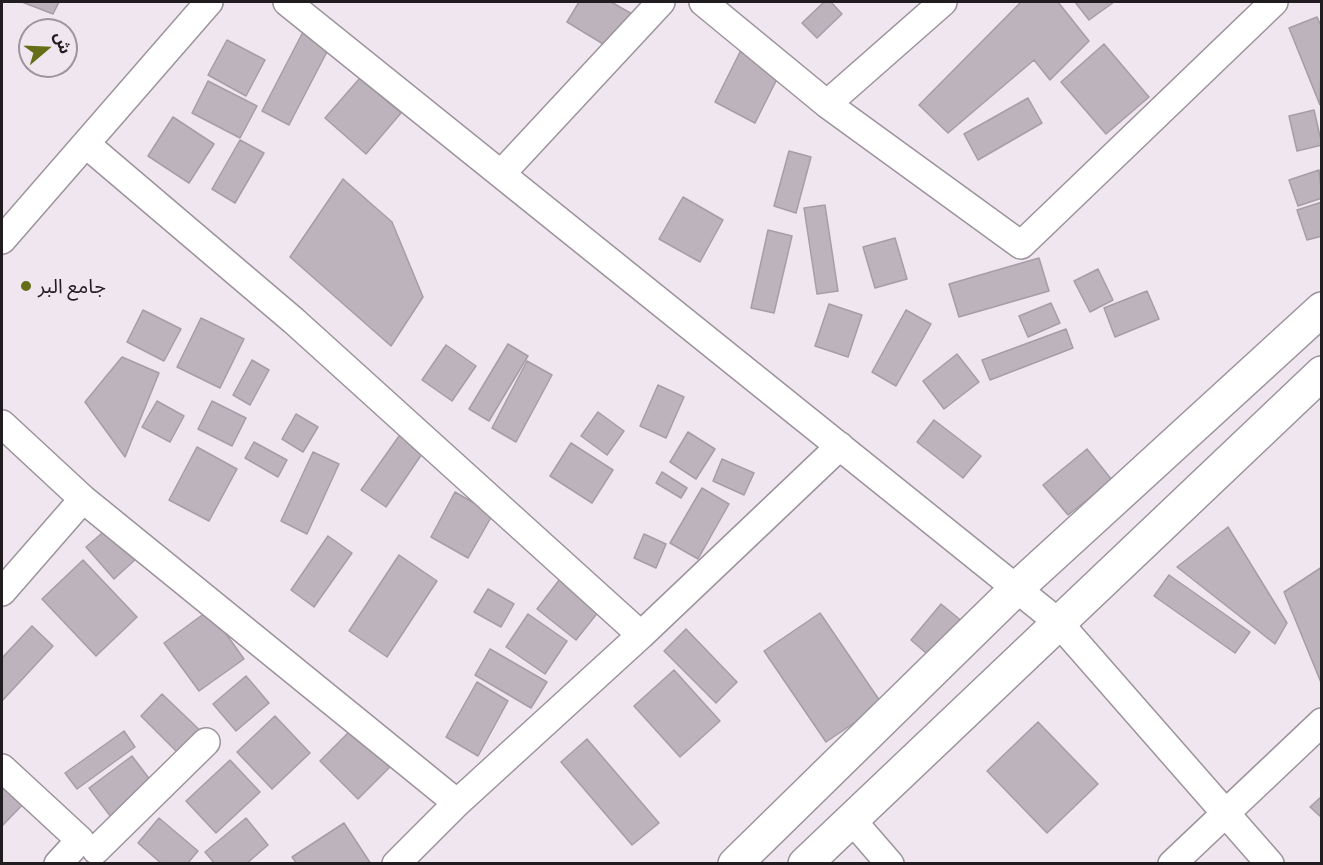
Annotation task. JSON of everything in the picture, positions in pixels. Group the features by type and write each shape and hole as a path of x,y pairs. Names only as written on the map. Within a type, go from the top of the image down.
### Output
{"street":[{"path":"2,240 209,2"},
{"path":"287,2 1058,622 1270,864"},
{"path":"501,174 661,2"},
{"path":"703,2 827,104 1021,245 1274,2"},
{"path":"827,104 942,2"},
{"path":"87,145 294,321 641,635"},
{"path":"735,864 1017,588 1322,309"},
{"path":"805,864 1322,373"},
{"path":"2,424 83,499 457,803"},
{"path":"396,864 457,803 641,635 840,446"},
{"path":"2,592 83,499"},
{"path":"1172,864 1224,812 1322,722"},
{"path":"58,864 96,851 206,742"},
{"path":"2,768 96,851"},
{"path":"851,819 890,864"}],"building":[{"path":"22,2 59,2 53,14"},
{"path":"579,2 611,2 634,15 613,50 567,22"},
{"path":"824,2 831,2 842,14 817,38 802,23"},
{"path":"1021,2 1058,2 1089,41 1050,80 1034,60 948,133 919,105"},
{"path":"1075,2 1114,2 1089,20"},
{"path":"1317,17 1322,28 1320,105 1289,28"},
{"path":"304,30 331,44 289,125 262,111"},
{"path":"227,40 265,60 246,96 208,75"},
{"path":"1104,44 1149,97 1106,134 1061,82"},
{"path":"741,50 781,71 755,123 715,102"},
{"path":"360,78 401,113 366,154 325,118"},
{"path":"208,81 257,106 240,138 192,113"},
{"path":"1028,98 1042,123 978,160 964,134"},
{"path":"1314,110 1322,145 1297,151 1289,116"},
{"path":"173,117 214,144 189,183 148,156"},
{"path":"240,140 264,153 235,203 212,189"},
{"path":"789,151 811,157 796,213 774,206"},
{"path":"1319,170 1322,198 1298,206 1289,180"},
{"path":"343,179 392,222 423,297 391,346 290,257"},
{"path":"683,197 723,220 700,262 659,239"},
{"path":"1322,202 1322,236 1307,240 1297,210"},
{"path":"825,205 838,291 817,294 804,208"},
{"path":"768,230 792,236 774,313 751,308"},
{"path":"895,238 907,279 875,288 863,247"},
{"path":"1039,258 1049,291 959,317 949,284"},
{"path":"1098,269 1113,300 1090,312 1074,281"},
{"path":"1147,291 1159,319 1115,337 1104,308"},
{"path":"1051,303 1060,323 1028,337 1019,316"},
{"path":"829,304 862,315 848,357 815,346"},
{"path":"143,310 181,329 164,361 127,342"},
{"path":"906,310 931,324 896,386 872,372"},
{"path":"201,318 244,339 220,388 177,367"},
{"path":"1066,329 1073,348 990,380 982,360"},
{"path":"508,344 528,356 489,421 469,409"},
{"path":"446,345 476,366 452,401 422,380"},
{"path":"957,354 979,382 944,409 923,381"},
{"path":"122,357 159,373 125,457 85,402"},
{"path":"252,360 269,370 250,405 233,395"},
{"path":"527,361 552,375 516,442 492,428"},
{"path":"658,385 684,397 666,438 640,426"},
{"path":"157,401 184,416 170,442 142,427"},
{"path":"212,401 246,418 232,446 198,429"},
{"path":"598,412 624,431 607,455 581,436"},
{"path":"296,414 318,427 303,452 282,439"},
{"path":"934,420 981,456 963,478 917,442"},
{"path":"404,429 428,445 386,507 361,490"},
{"path":"688,432 715,449 696,479 670,462"},
{"path":"254,442 287,460 278,477 245,458"},
{"path":"571,443 613,470 592,503 550,476"},
{"path":"197,447 237,469 209,521 169,500"},
{"path":"1087,449 1112,480 1068,515 1043,485"},
{"path":"313,452 339,464 307,534 281,521"},
{"path":"722,459 754,473 744,495 713,481"},
{"path":"662,472 687,488 681,498 656,483"},
{"path":"702,488 729,504 698,559 670,543"},
{"path":"455,492 493,514 468,558 431,537"},
{"path":"109,527 137,558 114,579 86,547"},
{"path":"1228,527 1287,623 1275,644 1177,567"},
{"path":"644,534 666,544 656,568 634,558"},
{"path":"328,536 352,553 314,607 291,590"},
{"path":"399,555 437,581 387,657 349,631"},
{"path":"83,560 137,617 96,656 42,599"},
{"path":"1322,567 1322,685 1284,592"},
{"path":"563,575 603,606 576,640 537,609"},
{"path":"1169,575 1250,632 1235,653 1154,596"},
{"path":"488,589 514,604 501,627 474,612"},
{"path":"941,604 963,622 933,659 911,640"},
{"path":"209,610 244,659 199,691 164,643"},
{"path":"820,613 882,704 826,742 764,651"},
{"path":"528,614 567,641 545,674 506,647"},
{"path":"32,626 53,646 2,701 2,658"},
{"path":"686,629 737,682 716,703 664,651"},
{"path":"490,649 547,682 531,708 475,675"},
{"path":"674,670 720,721 680,757 634,706"},
{"path":"246,676 269,703 236,731 213,704"},
{"path":"477,682 508,701 478,756 446,737"},
{"path":"162,694 206,736 184,759 141,716"},
{"path":"275,716 310,753 272,789 237,752"},
{"path":"1038,722 1098,784 1047,833 987,771"},
{"path":"353,728 391,766 358,799 320,761"},
{"path":"124,731 135,747 77,789 65,773"},
{"path":"587,739 659,823 632,845 561,762"},
{"path":"132,756 154,785 111,817 89,788"},
{"path":"230,760 260,792 216,833 186,801"},
{"path":"2,769 30,797 2,826"},
{"path":"1322,796 1322,818 1310,807"},
{"path":"159,818 198,851 187,864 162,864 138,843"},
{"path":"246,818 268,845 246,864 215,864 205,852"},
{"path":"344,823 371,864 297,864 292,857"}],"place":[{"name":"جامع البر","path":"26,286"}]}
